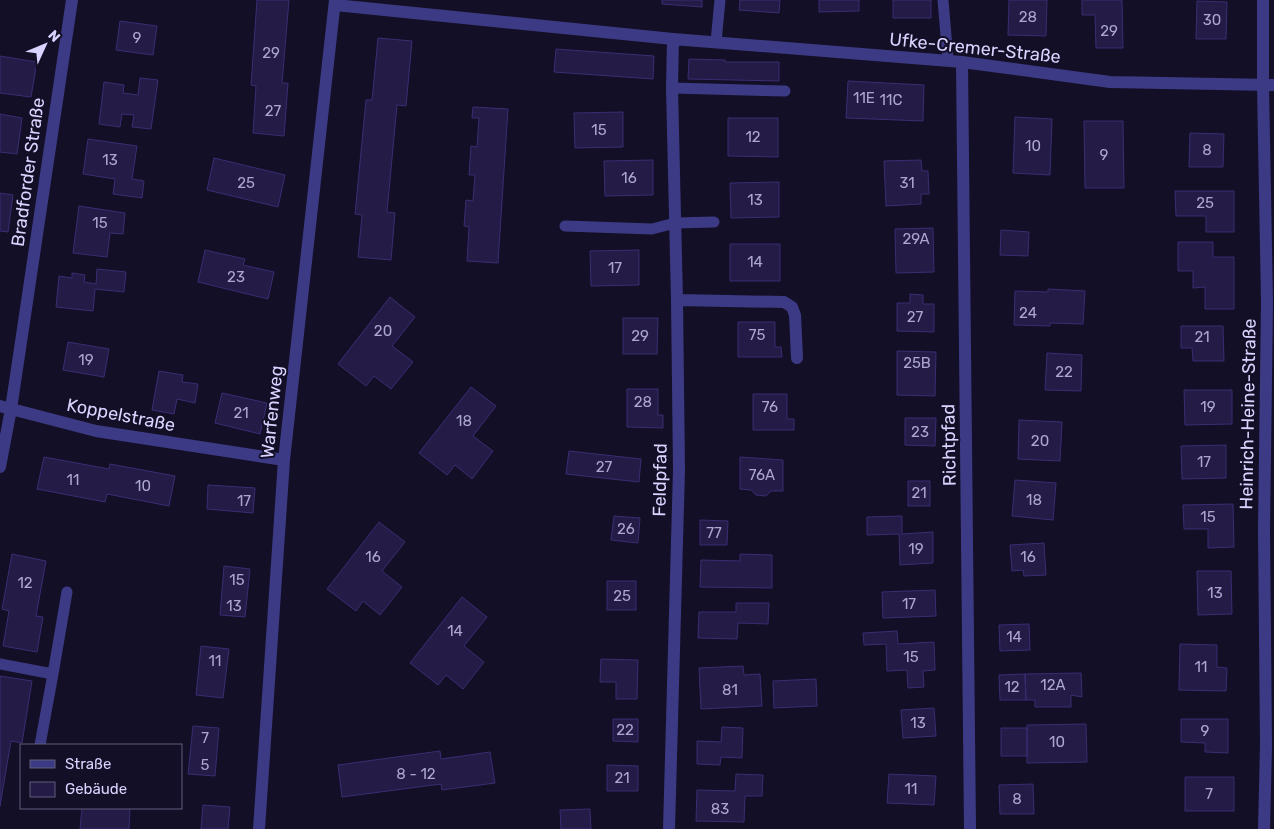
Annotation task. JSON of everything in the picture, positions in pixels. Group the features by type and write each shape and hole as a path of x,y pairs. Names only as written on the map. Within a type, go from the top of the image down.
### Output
{"street":[{"name":"Bradforder Straße","path":"5,408 72,0"},
{"name":"Heinrich-Heine-Straße","path":"1263,0 1268,85 1270,302 1270,745 1264,829"},
{"name":"Ufke-Cremer-Straße","path":"335,2 673,38 948,60 1110,82 1268,85"},
{"name":"Warfenweg","path":"259,829 284,460 335,2"},
{"path":"673,38 672,88 677,300 784,302 792,306 795,315 797,358"},
{"name":"Richtpfad","path":"962,62 970,829"},
{"name":"Feldpfad","path":"669,829 679,470 677,300"},
{"name":"Koppelstraße","path":"5,408 96,431 284,460"},
{"path":"0,466 5,408"}],"lane":[{"path":"716,42 720,0"},
{"path":"943,0 948,60"},
{"path":"672,88 785,91"},
{"path":"565,226 652,229 676,223 714,222"},
{"path":"40,744 66,592"},
{"path":"0,664 53,674"}],"building":[{"path":"257,0 289,0 282,83 288,83 284,136 253,133 256,86 251,85"},
{"path":"662,0 702,0 702,7 662,4"},
{"path":"740,0 780,0 779,13 739,10"},
{"path":"819,0 859,0 859,11 819,12"},
{"path":"893,0 931,0 931,18 893,18"},
{"path":"1009,0 1047,0 1046,36 1008,35"},
{"path":"1082,0 1122,0 1123,48 1096,48 1095,15 1082,15"},
{"path":"1197,1 1227,2 1226,39 1196,39"},
{"path":"120,21 157,26 153,55 116,50"},
{"path":"378,38 412,41 406,106 397,105 387,212 395,213 391,260 358,257 362,215 355,214 366,100 372,100"},
{"path":"556,49 654,56 653,79 554,72"},
{"path":"0,56 37,62 31,97 0,93"},
{"path":"689,59 725,60 725,62 779,62 779,81 688,79"},
{"path":"140,78 158,80 151,129 132,127 134,115 122,114 120,127 99,124 104,82 124,85 123,93 138,95"},
{"path":"848,81 924,85 923,121 846,118"},
{"path":"473,107 508,109 498,263 467,261 469,227 464,226 466,200 473,201 475,175 469,175 471,146 477,147 479,118 472,118"},
{"path":"623,112 623,147 575,148 574,113"},
{"path":"0,114 22,118 17,154 0,152"},
{"path":"1015,117 1052,119 1050,175 1013,173"},
{"path":"728,118 778,118 778,157 728,156"},
{"path":"1084,121 1123,121 1124,188 1085,188"},
{"path":"1190,133 1224,134 1223,167 1189,167"},
{"path":"88,139 137,146 132,179 144,181 142,198 113,194 115,179 83,174"},
{"path":"214,158 285,175 278,207 207,190"},
{"path":"653,160 653,195 605,196 604,161"},
{"path":"921,160 922,171 928,171 929,194 921,194 921,204 886,206 884,161"},
{"path":"779,182 779,217 731,218 730,183"},
{"path":"1175,191 1234,191 1234,232 1206,232 1206,216 1176,216"},
{"path":"0,193 13,195 8,232 0,231"},
{"path":"79,206 125,213 123,234 110,233 107,257 73,253"},
{"path":"933,228 934,272 896,273 895,229"},
{"path":"1001,230 1029,232 1028,256 1000,255"},
{"path":"1178,242 1213,242 1213,257 1234,257 1234,309 1205,309 1205,287 1193,288 1193,271 1178,271"},
{"path":"730,244 780,244 780,281 730,281"},
{"path":"205,250 245,259 243,265 274,272 268,299 198,282"},
{"path":"639,250 639,285 591,286 590,251"},
{"path":"97,269 126,272 124,292 95,289 93,311 56,307 59,276 72,278 72,273 85,275 84,282 96,284"},
{"path":"1048,289 1085,291 1083,324 1050,323 1050,326 1014,325 1015,291 1048,292"},
{"path":"910,294 923,295 923,304 934,304 934,332 897,331 897,303 910,303"},
{"path":"390,297 415,317 392,346 413,362 391,389 374,376 366,386 338,364"},
{"path":"623,318 658,318 657,354 623,354"},
{"path":"738,322 775,322 775,347 781,347 782,357 738,357"},
{"path":"1181,326 1223,326 1224,361 1193,361 1192,348 1181,348"},
{"path":"68,342 109,349 104,377 63,370"},
{"path":"897,351 936,352 935,396 897,395"},
{"path":"1047,353 1082,355 1081,391 1045,390"},
{"path":"159,371 183,375 182,382 198,384 195,403 177,399 174,414 152,410"},
{"path":"471,387 496,406 473,436 493,451 472,479 455,465 447,475 419,453"},
{"path":"627,389 658,389 658,415 663,415 663,428 627,427"},
{"path":"1184,390 1232,390 1232,424 1185,425"},
{"path":"222,393 267,403 260,434 215,423"},
{"path":"753,394 787,394 787,419 794,419 794,430 753,430"},
{"path":"905,418 936,418 935,446 905,445"},
{"path":"1019,420 1062,422 1060,461 1018,459"},
{"path":"1226,445 1226,478 1182,479 1181,446"},
{"path":"569,451 641,459 639,482 566,474"},
{"path":"44,457 109,469 110,464 175,476 169,506 107,494 105,502 37,489"},
{"path":"740,457 783,460 783,491 771,491 766,496 756,495 751,490 740,489"},
{"path":"1015,480 1056,483 1053,520 1012,516"},
{"path":"908,481 930,481 930,506 908,506"},
{"path":"208,485 255,488 253,513 207,509"},
{"path":"1233,504 1234,547 1208,548 1208,529 1184,529 1183,505"},
{"path":"614,516 640,518 638,543 611,540"},
{"path":"902,516 902,534 933,532 933,563 900,565 899,534 867,535 867,517"},
{"path":"700,520 728,521 727,545 700,545"},
{"path":"379,522 405,542 382,571 402,587 380,615 363,601 356,611 327,589"},
{"path":"1044,543 1046,575 1024,576 1023,570 1012,571 1010,545"},
{"path":"12,554 46,561 36,616 43,617 37,652 3,646 9,611 2,609"},
{"path":"740,554 772,555 772,588 700,587 701,560 740,561"},
{"path":"224,566 250,569 245,617 220,615"},
{"path":"1197,571 1231,571 1232,614 1198,615"},
{"path":"607,581 636,581 636,610 607,610"},
{"path":"935,590 936,616 883,618 882,592"},
{"path":"462,597 487,617 464,646 484,662 463,689 446,675 438,685 410,663"},
{"path":"736,603 769,603 768,624 738,623 737,639 698,638 699,612 736,612"},
{"path":"1029,624 1030,650 1000,651 999,625"},
{"path":"897,631 898,644 934,642 935,670 923,671 924,687 908,688 907,670 887,671 886,644 864,645 863,633"},
{"path":"1180,644 1217,645 1217,667 1227,668 1226,691 1179,690"},
{"path":"201,646 229,649 223,698 196,695"},
{"path":"601,659 638,660 637,699 616,699 616,682 600,682"},
{"path":"743,666 744,675 760,674 762,706 701,709 699,668"},
{"path":"1081,673 1082,697 1071,695 1071,707 1035,707 1035,700 1026,700 1025,674"},
{"path":"1025,674 1026,700 1000,700 999,675"},
{"path":"0,676 32,681 22,743 11,741 0,806"},
{"path":"816,679 817,706 774,708 773,681"},
{"path":"934,708 936,736 903,738 901,710"},
{"path":"613,719 638,719 638,742 613,741"},
{"path":"1181,719 1228,719 1228,753 1205,752 1205,743 1181,742"},
{"path":"1086,724 1087,762 1027,763 1027,725"},
{"path":"193,726 219,728 215,776 188,774"},
{"path":"722,727 743,728 742,758 721,757 720,765 697,764 697,741 721,742"},
{"path":"1001,728 1027,728 1027,756 1001,756"},
{"path":"440,751 441,759 490,752 495,783 442,790 441,784 342,797 338,765"},
{"path":"607,765 638,766 638,791 607,791"},
{"path":"736,774 763,775 762,796 745,796 744,822 696,821 697,790 735,791"},
{"path":"889,774 936,776 934,805 887,803"},
{"path":"1185,777 1234,777 1234,811 1185,811"},
{"path":"1033,784 1034,814 1000,814 999,785"},
{"path":"203,805 230,807 228,829 201,829"},
{"path":"82,809 130,809 129,829 80,829"},
{"path":"590,809 591,829 561,829 560,810"}]}
